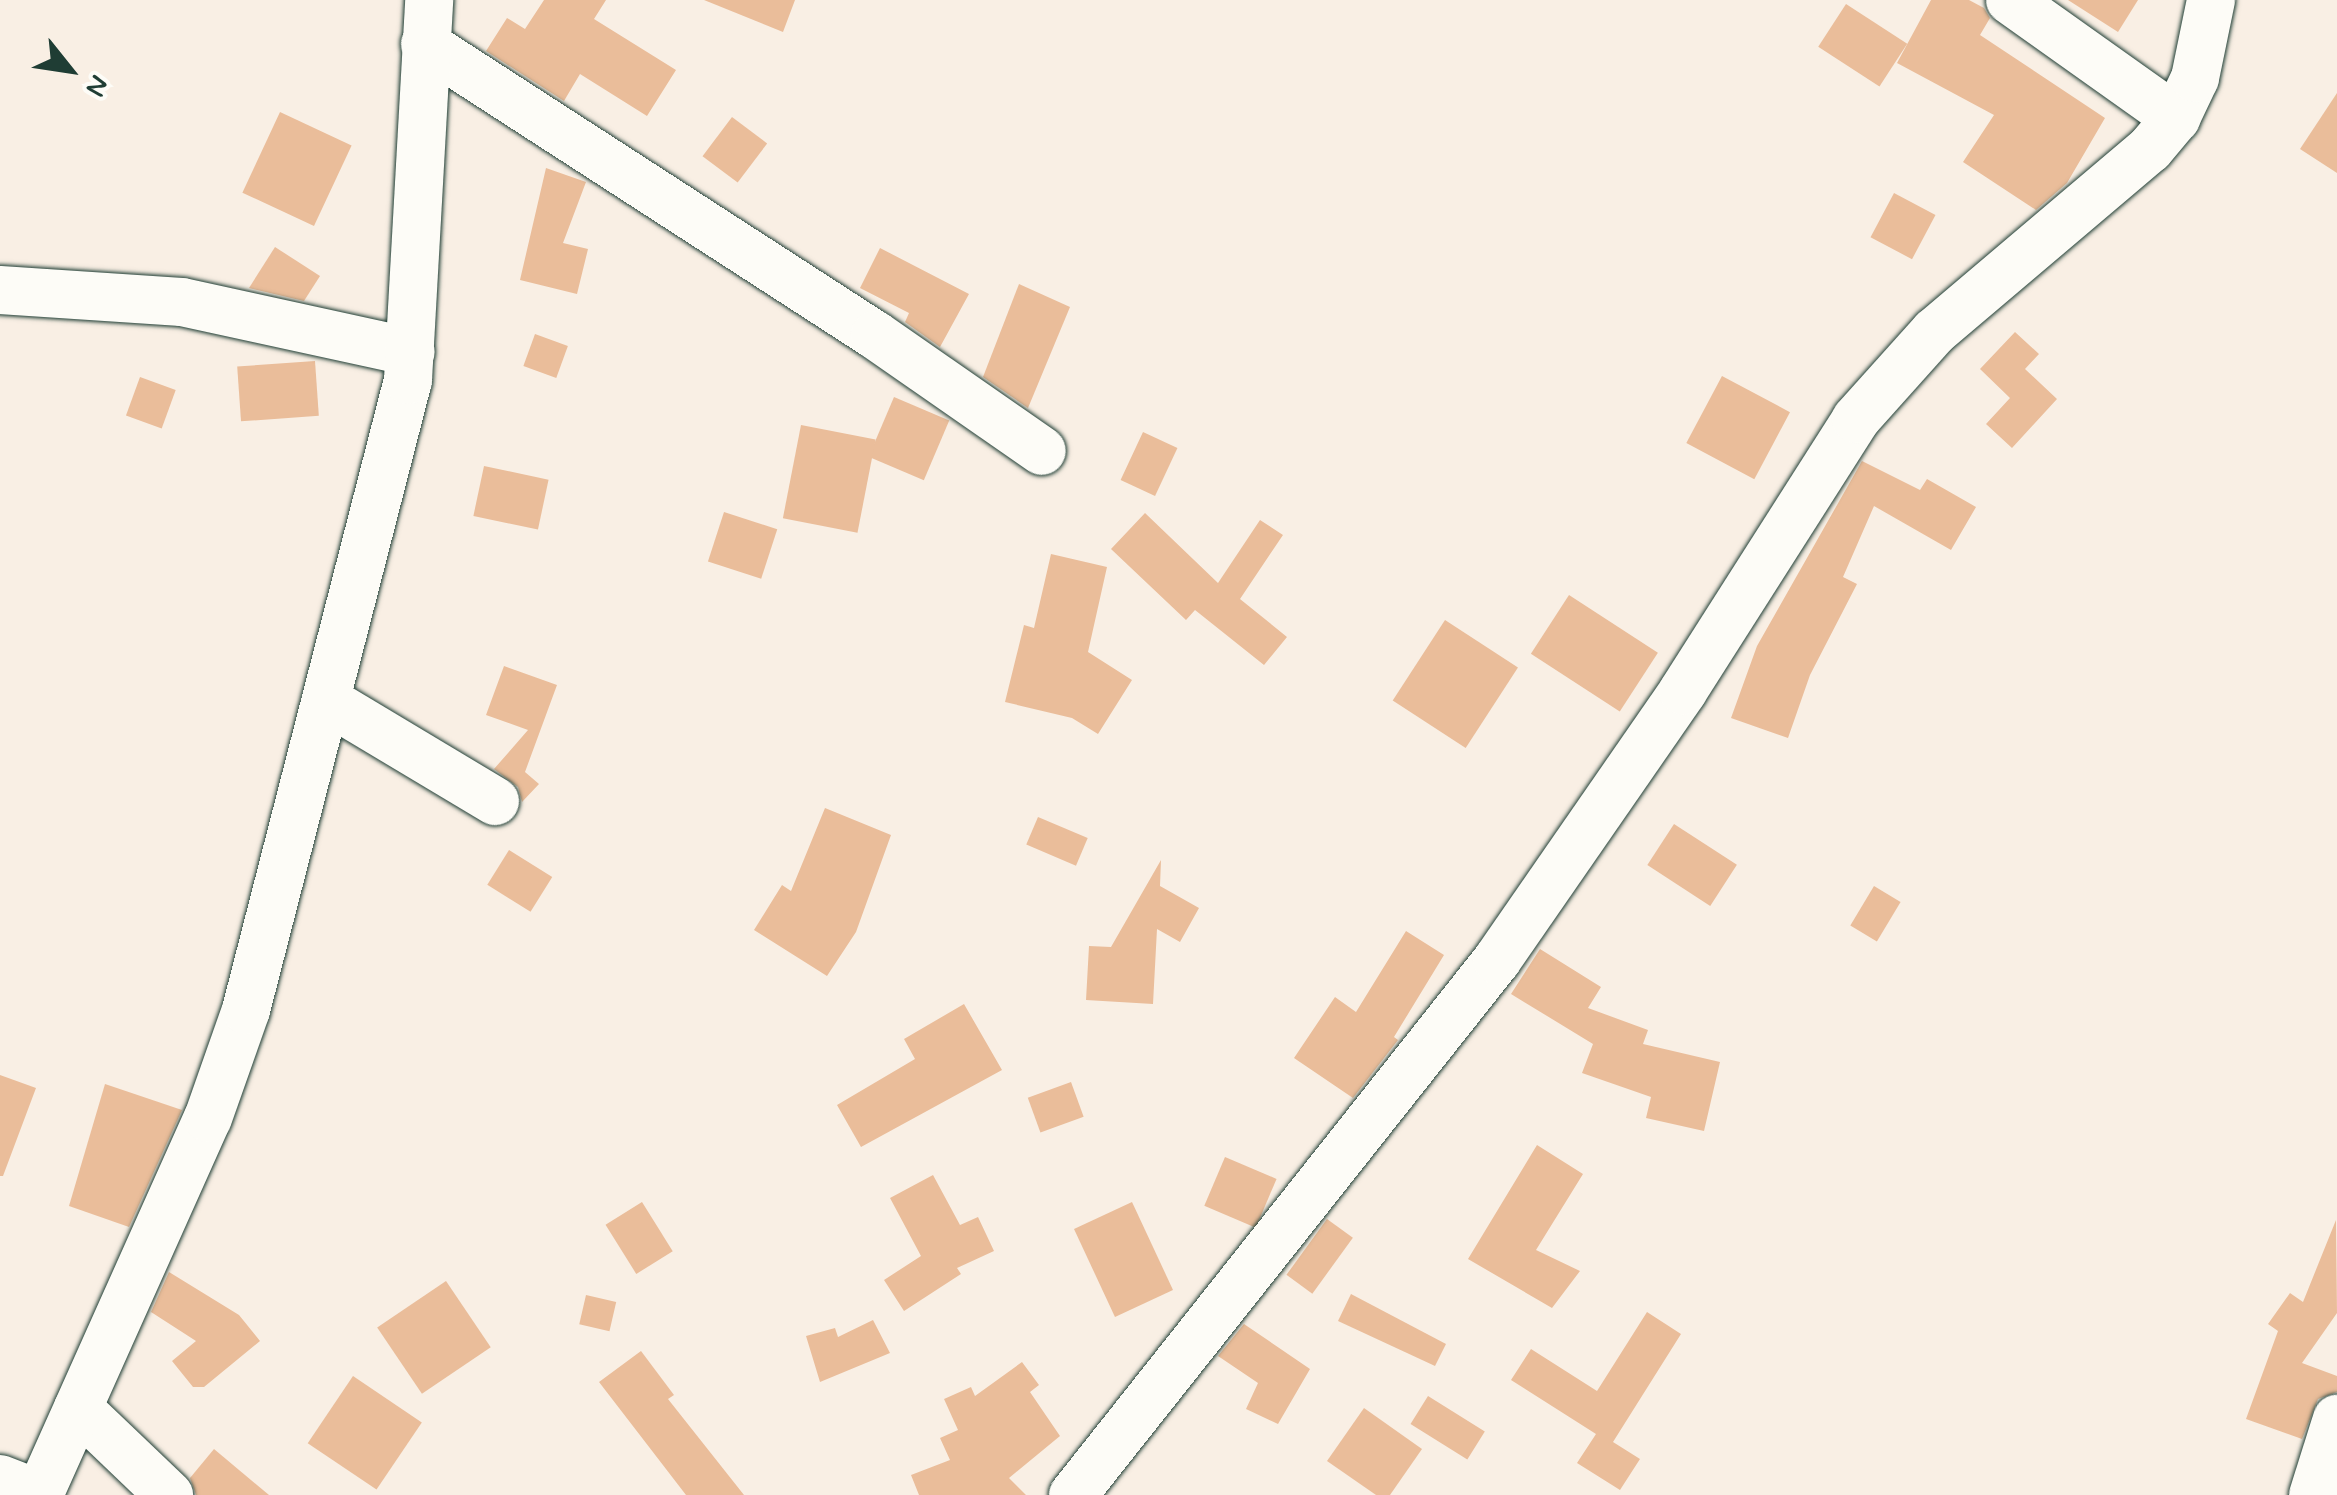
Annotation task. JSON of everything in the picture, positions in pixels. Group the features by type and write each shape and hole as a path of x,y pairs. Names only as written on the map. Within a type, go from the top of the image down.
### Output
{"street":[{"path":"2010,0 2176,118"},
{"path":"1073,1495 1497,960 1692,676 1856,419 1934,332 2150,149 2176,118 2196,78 2211,0"},
{"path":"0,1479 39,1495 230,1065 402,411 411,352 427,22"},
{"path":"427,22 1042,452"},
{"path":"0,290 182,302 411,352"},
{"path":"326,700 495,801"},
{"path":"78,1408 170,1495"},
{"path":"2323,1488 2337,1419"}],"building":[{"path":"544,0 606,0 594,19 676,70 647,116 580,74 564,101 486,51 507,18 525,29"},
{"path":"704,0 795,0 783,32"},
{"path":"1931,0 1969,0 1984,8 1990,18 1980,35 2105,118 2067,183 2036,210 1963,162 1994,115 1897,63"},
{"path":"2068,0 2138,0 2118,32"},
{"path":"1846,4 1907,44 1879,87 1818,47"},
{"path":"2337,93 2337,173 2300,149"},
{"path":"280,112 352,145 314,226 242,193"},
{"path":"732,117 767,143 738,183 703,156"},
{"path":"546,168 586,182 563,243 588,249 577,294 520,280"},
{"path":"1894,193 1935,215 1912,259 1871,237"},
{"path":"275,247 320,276 304,301 249,288"},
{"path":"880,248 969,294 940,347 905,322 909,313 860,288"},
{"path":"1019,284 1070,307 1028,408 983,377"},
{"path":"2015,332 2039,354 2025,369 2057,399 2012,448 1986,424 2010,398 1980,369"},
{"path":"535,334 568,346 556,378 523,366"},
{"path":"315,361 319,416 241,421 237,366"},
{"path":"1722,376 1790,412 1754,479 1686,443"},
{"path":"140,377 176,390 162,429 126,416"},
{"path":"894,397 949,420 924,480 869,457"},
{"path":"801,425 876,440 857,533 783,518"},
{"path":"1143,432 1177,448 1155,496 1121,480"},
{"path":"1862,461 1920,490 1927,479 1976,507 1951,550 1874,506 1843,577 1857,584 1810,675 1788,738 1731,718 1757,646"},
{"path":"484,466 549,480 538,530 473,516"},
{"path":"724,512 777,529 761,579 708,561"},
{"path":"1145,513 1218,583 1260,520 1283,535 1240,599 1287,637 1264,665 1195,610 1186,620 1111,549"},
{"path":"1051,554 1107,567 1088,652 1132,680 1098,734 1072,718 1005,702 1024,625 1034,628"},
{"path":"1569,595 1658,653 1620,711 1531,654"},
{"path":"1445,620 1518,667 1466,748 1393,701"},
{"path":"504,666 557,685 525,772 539,784 522,802 518,787 494,769 528,730 486,715"},
{"path":"825,808 891,835 856,932 827,976 754,930 782,885 791,891"},
{"path":"1038,817 1088,838 1076,866 1026,845"},
{"path":"1674,824 1737,865 1710,906 1647,865"},
{"path":"509,850 552,877 531,912 487,885"},
{"path":"1161,860 1160,886 1199,908 1180,942 1157,929 1153,1004 1086,1000 1089,946 1111,947"},
{"path":"1874,886 1901,902 1877,941 1850,925"},
{"path":"1406,931 1444,955 1394,1037 1398,1040 1353,1098 1294,1058 1335,997 1356,1012"},
{"path":"1540,949 1601,987 1588,1008 1648,1030 1643,1044 1720,1062 1704,1131 1646,1118 1651,1097 1582,1073 1593,1044 1511,994"},
{"path":"964,1004 1002,1070 861,1147 837,1105 915,1059 904,1039"},
{"path":"0,1075 36,1088 3,1176 0,1176"},
{"path":"1071,1082 1084,1117 1040,1133 1028,1098"},
{"path":"105,1084 182,1110 129,1227 69,1206"},
{"path":"1537,1145 1583,1174 1536,1250 1580,1271 1552,1308 1468,1259"},
{"path":"1225,1157 1277,1179 1256,1228 1204,1206"},
{"path":"933,1175 960,1225 978,1217 994,1251 957,1268 961,1274 904,1311 884,1280 921,1256 890,1198"},
{"path":"642,1202 673,1251 636,1274 606,1225"},
{"path":"1132,1202 1173,1290 1115,1317 1074,1229"},
{"path":"1327,1219 1353,1238 1312,1294 1286,1275"},
{"path":"2336,1220 2337,1313 2302,1363 2337,1376 2337,1392 2318,1399 2302,1439 2246,1419 2278,1331 2268,1324 2290,1293 2303,1302"},
{"path":"169,1272 239,1315 260,1341 204,1387 193,1387 172,1361 196,1341 151,1312"},
{"path":"446,1281 491,1347 422,1394 377,1327"},
{"path":"1351,1294 1446,1344 1435,1366 1338,1321"},
{"path":"586,1295 616,1302 609,1331 579,1324"},
{"path":"1647,1312 1681,1334 1613,1442 1640,1459 1620,1490 1577,1463 1596,1434 1511,1380 1531,1349 1597,1391"},
{"path":"873,1320 890,1353 820,1382 806,1336 835,1328 838,1337"},
{"path":"1244,1324 1310,1369 1278,1424 1246,1409 1258,1383 1218,1356"},
{"path":"641,1351 674,1395 668,1399 744,1495 686,1495 599,1382"},
{"path":"1022,1362 1039,1385 1030,1392 1060,1436 1009,1478 1026,1495 919,1495 911,1475 950,1460 940,1438 958,1430 944,1399 971,1387 975,1396"},
{"path":"353,1376 422,1422 377,1490 308,1443"},
{"path":"1428,1396 1485,1432 1467,1459 1411,1424"},
{"path":"1364,1408 1422,1449 1390,1495 1376,1495 1327,1461"},
{"path":"214,1449 269,1495 196,1495 190,1478"}]}
